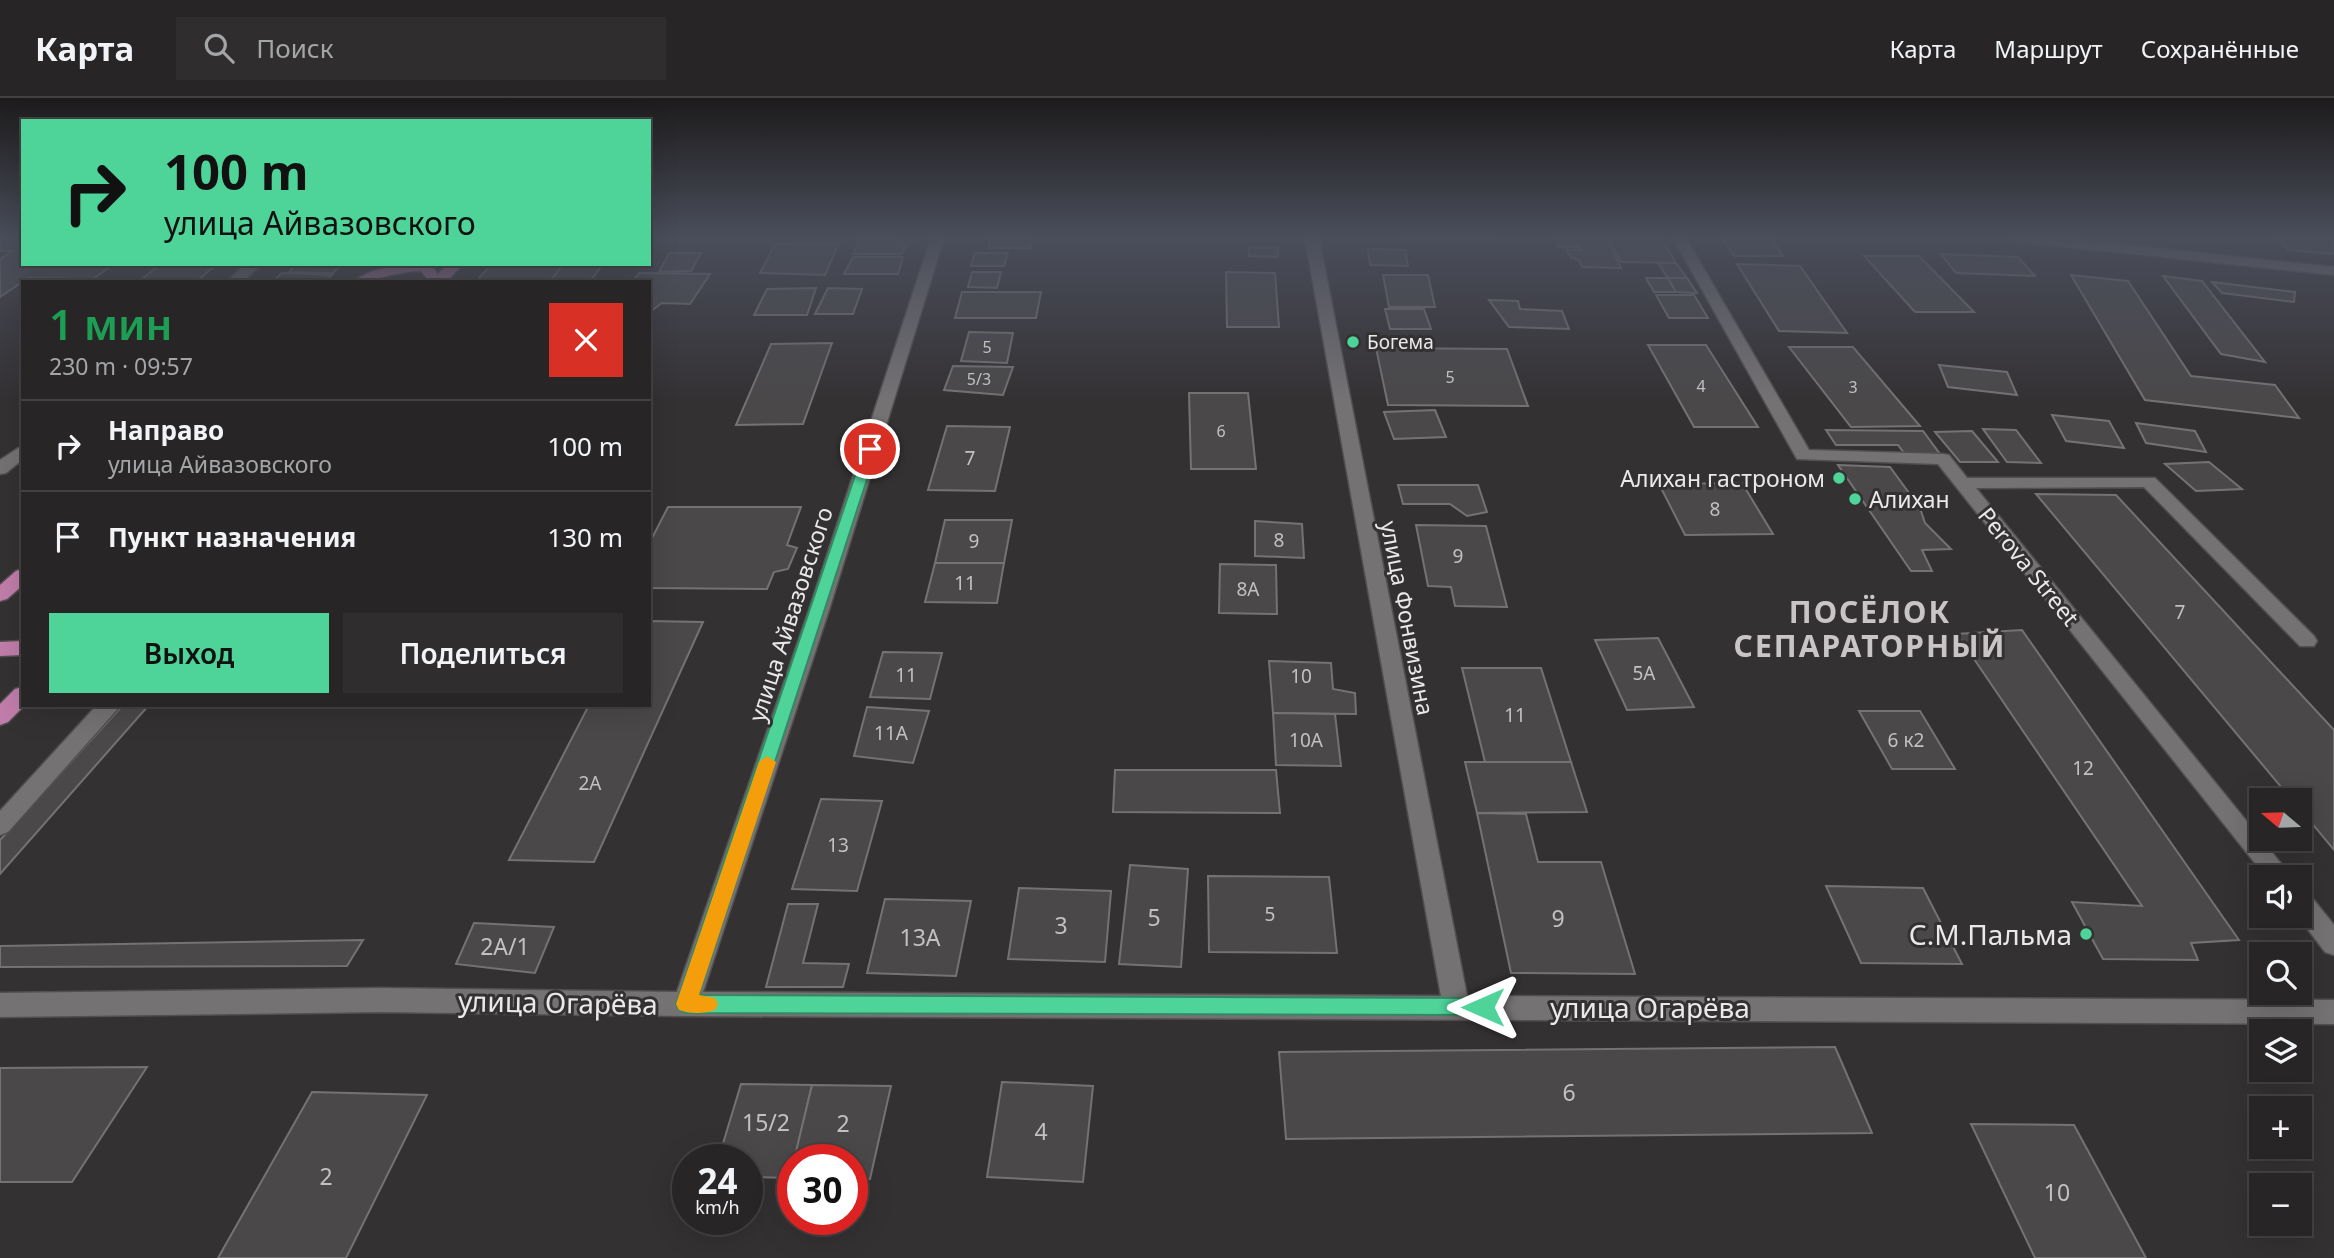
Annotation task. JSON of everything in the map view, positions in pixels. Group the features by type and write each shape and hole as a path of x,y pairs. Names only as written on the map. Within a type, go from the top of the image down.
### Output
{"main road":[{"path":"0,595 21,577"},
{"path":"0,649 21,648"},
{"path":"0,717 21,696"}],"street":[{"name":"улица Айвазовского","path":"686,1004 820,607 921,292"},
{"name":"улица Фонвизина","path":"1322,292 1456,1006"},
{"name":"Perova Street","path":"1710,292 1803,455 1943,459 2270,865"},
{"path":"0,469 21,452"},
{"path":"1962,483 2149,482 2307,641"},
{"path":"0,826 108,707"},
{"path":"2312,916 2334,944"},
{"name":"улица Огарёва","path":"0,1006 380,1000 686,1004 2334,1012"}],"building":[{"path":"651,292 698,292 690,304 662,303 651,311"},
{"path":"765,292 815,292 807,315 754,315"},
{"path":"826,292 861,292 853,314 815,314"},
{"path":"962,292 1041,292 1036,318 955,318"},
{"path":"1226,292 1276,292 1279,327 1227,327"},
{"path":"1386,292 1432,292 1435,307 1389,307"},
{"path":"1755,292 1818,292 1847,333 1779,331"},
{"path":"1897,292 1954,292 1974,312 1915,312"},
{"path":"2081,292 2135,292 2191,376 2275,385 2299,418 2145,400"},
{"path":"2175,292 2211,292 2265,362 2221,354"},
{"path":"2221,292 2295,292 2294,302"},
{"path":"1656,295 1694,295 1708,318 1669,318"},
{"path":"1489,300 1518,301 1520,309 1562,311 1569,329 1509,327"},
{"path":"1385,309 1424,309 1431,329 1390,329"},
{"path":"969,332 1013,333 1007,363 961,361"},
{"path":"832,343 803,424 736,425 771,344"},
{"path":"1648,345 1706,345 1758,427 1694,427"},
{"path":"1789,347 1853,347 1920,426 1851,427"},
{"path":"1376,348 1507,349 1528,406 1388,405"},
{"path":"1939,365 2007,372 2017,395 1948,387"},
{"path":"953,366 1013,367 1003,395 944,390"},
{"path":"1189,393 1248,393 1256,469 1191,469"},
{"path":"1435,410 1446,437 1394,439 1384,412"},
{"path":"2052,415 2109,421 2124,448 2066,441"},
{"path":"2136,423 2195,431 2206,452 2146,443"},
{"path":"947,426 1010,427 995,491 928,490"},
{"path":"1983,429 2016,430 2041,463 2007,462"},
{"path":"1826,430 1923,431 1940,454 1904,453 1898,445 1836,445"},
{"path":"1972,431 1998,462 1960,462 1935,432"},
{"path":"2209,462 2242,489 2196,491 2165,464"},
{"path":"1838,465 1890,467 1920,508 1925,523 1951,549 1922,550 1932,571 1911,571"},
{"path":"1742,483 1773,534 1685,535 1659,484"},
{"path":"1398,485 1478,485 1487,512 1467,516 1450,504 1403,504"},
{"path":"2036,494 2116,495 2334,730 2334,850 2312,823 2312,788 2282,788"},
{"path":"668,507 801,507 787,545 797,548 788,569 774,572 767,589 651,588 651,540"},
{"path":"945,520 1012,520 1004,563 935,563"},
{"path":"1255,521 1302,524 1304,558 1255,556"},
{"path":"1416,525 1486,526 1507,607 1455,606 1451,587 1428,586"},
{"path":"935,563 1004,563 997,603 925,602"},
{"path":"1220,564 1276,565 1277,614 1219,613"},
{"path":"651,621 703,622 594,862 509,860 588,707 651,707"},
{"path":"2022,630 2239,940 2191,943 2198,960 2103,959 2072,902 2142,906 1957,634"},
{"path":"1658,638 1694,707 1627,710 1595,640"},
{"path":"883,652 942,653 930,699 870,697"},
{"path":"1269,661 1331,663 1333,689 1355,693 1356,714 1273,713"},
{"path":"1462,668 1541,668 1571,762 1485,762"},
{"path":"121,707 147,707 0,874 0,840"},
{"path":"867,707 929,711 913,763 854,756"},
{"path":"1859,711 1920,711 1955,769 1892,769"},
{"path":"1273,713 1335,714 1341,766 1276,765"},
{"path":"1465,762 1571,762 1587,812 1477,813"},
{"path":"1115,770 1276,770 1280,813 1113,812"},
{"path":"821,799 882,801 857,891 792,889"},
{"path":"1477,813 1526,814 1538,862 1601,862 1635,974 1511,973"},
{"path":"1130,865 1188,869 1181,967 1119,964"},
{"path":"1208,876 1329,877 1337,953 1209,952"},
{"path":"1826,886 1923,888 1962,964 1861,963"},
{"path":"1019,888 1111,891 1105,962 1008,959"},
{"path":"885,899 971,901 956,976 867,973"},
{"path":"788,904 818,904 803,963 849,964 843,987 766,987"},
{"path":"474,923 554,927 535,973 456,964"},
{"path":"363,940 347,966 0,967 0,946"},
{"path":"1835,1047 1872,1133 1286,1139 1279,1052"},
{"path":"147,1067 72,1182 0,1182 0,1068"},
{"path":"1002,1082 1093,1086 1083,1182 987,1177"},
{"path":"741,1084 812,1085 798,1144 777,1144 777,1178 763,1177 763,1144 723,1144"},
{"path":"812,1085 891,1086 870,1179 868,1144 798,1144"},
{"path":"312,1092 427,1095 346,1258 218,1258"},
{"path":"1971,1124 2074,1125 2146,1258 2035,1258"}],"slow traffic":[{"path":"708,1004 686,1004 767,762"}],"place":[{"name":"Богема","path":"1353,342"},
{"name":"Алихан гастроном","path":"1839,478"},
{"name":"Алихан","path":"1855,499"},
{"name":"С.М.Пальма","path":"2086,934"}],"district":[{"name":"ПОСЁЛОК СЕПАРАТОРНЫЙ","path":"1870,628"}],"route":[{"path":"870,449 820,607 686,1004 1483,1007"}]}
